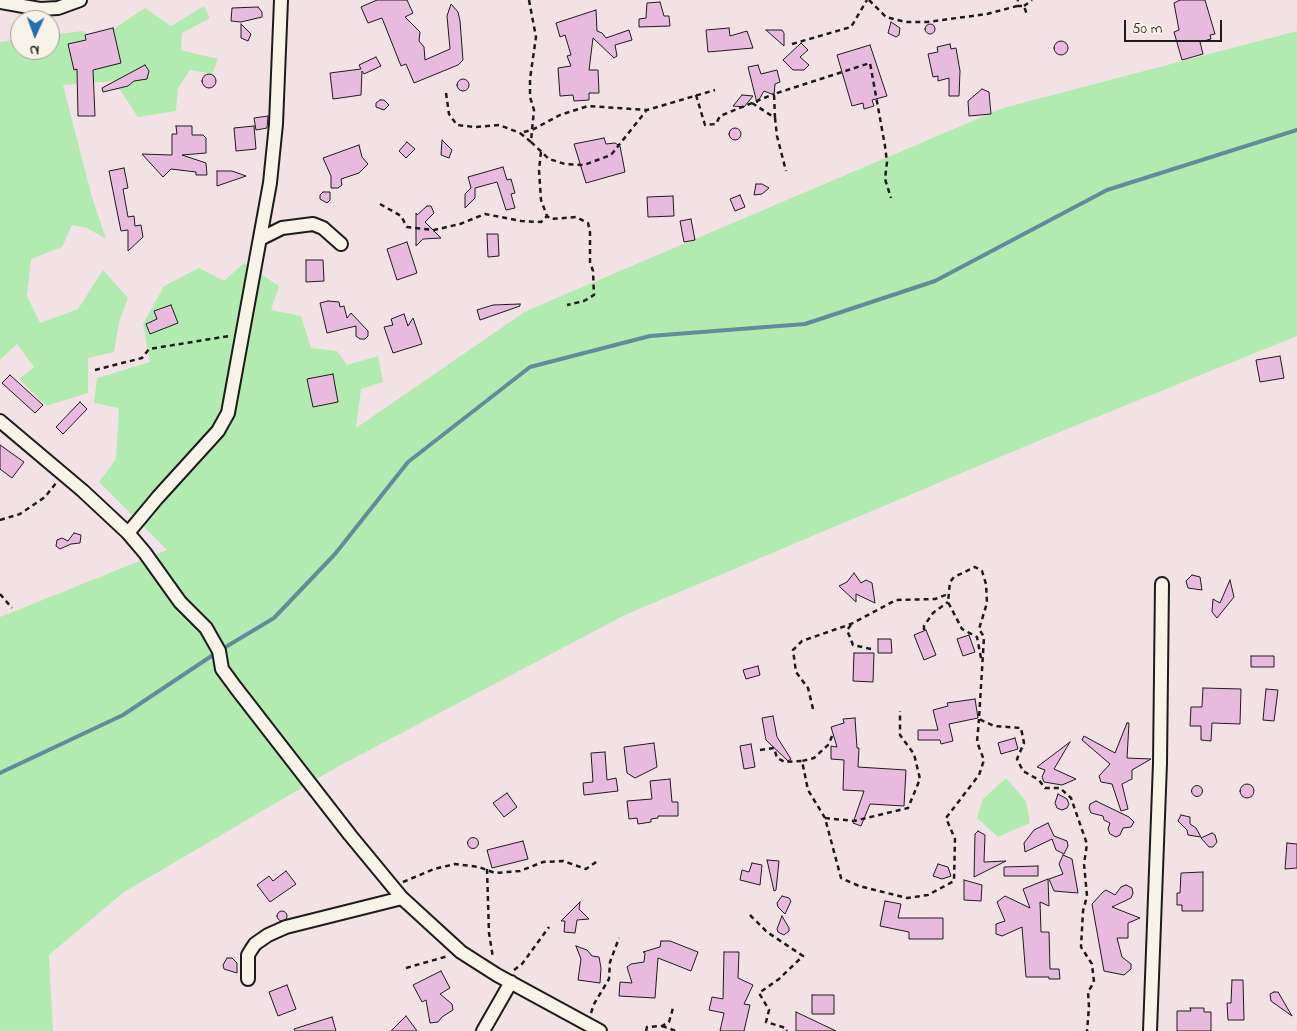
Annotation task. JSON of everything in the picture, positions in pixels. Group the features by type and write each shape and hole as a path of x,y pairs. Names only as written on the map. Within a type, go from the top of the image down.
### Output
{"street":[{"path":"0,2 40,9 58,8 80,0"},
{"path":"128,532 222,426 228,413 260,239 274,148 281,0"},
{"path":"260,239 282,228 313,224 323,228 341,244"},
{"path":"0,421 128,532 180,602 206,628 218,651 222,669 236,688 402,898 461,952 497,975 600,1031"},
{"path":"1150,1031 1160,773 1162,584"},
{"path":"248,979 248,955 255,944 268,935 286,927 402,898"},
{"path":"483,1031 510,982"}],"path":[{"path":"529,0 536,37 530,79 530,97 534,110 531,142"},
{"path":"792,44 851,27 868,0 886,17 906,22 944,20 986,14 1024,6 1032,0"},
{"path":"1017,6 1018,0"},
{"path":"1024,6 1027,15"},
{"path":"696,95 705,125 716,124 720,116 774,94 870,63 885,146 887,162 885,178 891,198"},
{"path":"520,133 532,130 560,114 588,106 646,110 715,90"},
{"path":"446,93 449,114 458,125 476,127 499,125 520,133 550,159 565,164 584,165 611,155 646,110"},
{"path":"774,94 777,136 786,170"},
{"path":"752,103 775,118"},
{"path":"541,152 539,170 541,200 547,216 551,220 576,217 588,223 590,232 590,262 593,270 594,295 584,301 568,305"},
{"path":"380,204 400,216 407,227 434,230 460,224 485,214 500,218 535,222 541,222 547,216"},
{"path":"95,370 142,358 148,349 243,334"},
{"path":"0,520 20,514 45,497 63,474"},
{"path":"802,761 808,790 825,818 841,878 859,886 907,898 928,895 954,881 955,839 946,818 979,775 984,760 976,742 984,637 979,629 987,603 986,584 982,571 975,567 954,576 950,582 948,602 962,629 977,637 981,658"},
{"path":"0,594 12,608"},
{"path":"813,709 808,688 796,672 793,650 802,641 851,624 896,600 935,599 948,594"},
{"path":"924,630 924,626 932,613 948,602"},
{"path":"851,624 847,630 853,645 871,648"},
{"path":"825,818 854,821 908,808 920,779 914,754 900,735 900,711"},
{"path":"979,719 994,726 1021,728 1024,743 1017,759 1022,771 1040,780 1045,788 1060,788 1066,793 1071,798 1083,828 1087,844 1084,864 1087,896 1083,911 1081,947 1092,964 1094,982 1088,992 1090,1006 1087,1031"},
{"path":"760,750 774,748 777,758 785,762 802,761 814,758 829,744 832,736"},
{"path":"390,884 401,883 434,869 455,864 495,872 520,871 543,862 563,861 574,863 586,869 599,860"},
{"path":"487,869 489,933 497,975 514,970 522,964 549,927"},
{"path":"750,915 767,932 803,956 779,979 759,993 769,1010 766,1022 786,1028 787,1031"},
{"path":"588,1024 594,1004 609,979 610,962 619,938"},
{"path":"406,968 461,952"},
{"path":"662,1026 669,1022 673,1008"},
{"path":"646,1031 647,1027 662,1026 676,1031"}],"green space":[{"path":"204,6 210,18 182,33 181,50 218,59 212,74 190,70 178,88 176,111 138,117 114,81 63,85 92,197 106,239 87,228 72,225 62,247 31,259 27,296 40,323 78,309 103,270 128,298 119,323 114,352 88,358 88,393 46,406 19,379 34,367 17,344 0,360 0,42 10,40 10,60 60,60 60,34 83,31 97,40 145,8 171,26"},
{"path":"1297,31 1297,336 1045,438 625,615 339,766 124,892 49,955 53,1031 0,1031 0,617 167,550 99,482 116,459 119,408 94,403 97,378 150,362 143,324 164,286 199,268 224,281 244,263 279,286 271,310 301,316 311,348 337,351 347,365 378,356 383,382 361,389 356,428 526,311 1003,108"},
{"path":"1006,778 1026,801 1030,823 998,837 977,818 983,799"}],"building":[{"path":"377,0 407,0 413,13 405,17 420,32 419,41 424,47 425,60 450,49 447,16 451,4 458,12 460,21 463,60 458,65 414,83 406,64 401,66 382,18 368,23 361,7"},
{"path":"1180,0 1205,0 1215,34 1210,35 1211,39 1200,42 1203,54 1182,60 1174,32 1179,30 1174,3"},
{"path":"660,2 664,16 669,16 670,26 639,27 639,19 646,18 647,3"},
{"path":"258,7 262,12 262,17 241,22 231,21 232,8"},
{"path":"596,10 597,31 606,38 629,30 632,40 615,45 617,56 614,58 593,38 589,70 598,70 599,93 589,93 589,100 574,101 573,95 560,96 558,68 571,66 567,56 571,55 565,35 560,37 556,23"},
{"path":"891,22 900,28 899,35 896,37 888,33"},
{"path":"241,24 251,34 248,41 241,38"},
{"path":"928,24 932,24 935,29 934,33 928,34 925,31 925,27"},
{"path":"113,28 121,63 93,70 95,116 78,116 77,69 74,70 68,44 86,40 85,35"},
{"path":"729,28 730,36 747,31 753,48 708,52 706,30"},
{"path":"766,30 782,30 784,33 784,46"},
{"path":"1058,41 1064,41 1068,48 1064,55 1058,55 1054,51 1054,45"},
{"path":"801,43 808,50 800,57 809,65 804,70 793,70 783,60"},
{"path":"950,44 951,49 956,48 960,71 959,96 949,96 949,78 938,81 938,76 933,77 928,54 938,52 937,47"},
{"path":"870,45 887,96 872,100 874,106 864,109 863,103 852,106 837,55"},
{"path":"376,57 381,66 364,74 362,71 361,95 333,99 330,73 361,69 359,65"},
{"path":"145,65 149,71 147,79 134,81 128,86 103,92 102,88"},
{"path":"758,65 761,74 777,70 780,82 775,84 774,95 764,91 757,103 748,67"},
{"path":"206,74 212,74 216,81 212,88 206,88 202,84 202,78"},
{"path":"461,79 465,79 469,85 465,91 461,91 457,87 457,83"},
{"path":"982,89 989,92 991,114 969,116 968,101"},
{"path":"742,95 753,96 744,107 733,106"},
{"path":"384,100 389,105 384,110 376,107 376,103"},
{"path":"268,116 267,128 256,130 254,118"},
{"path":"176,126 192,126 192,135 203,135 206,138 206,153 182,155 206,163 207,175 196,175 196,172 171,169 163,177 142,154 172,155 172,134 177,134"},
{"path":"254,126 256,149 236,151 234,128"},
{"path":"733,128 737,128 741,134 737,140 733,140 729,136 729,132"},
{"path":"604,138 606,144 615,143 620,146 625,172 586,183 574,144"},
{"path":"442,140 452,150 449,158 441,155"},
{"path":"407,142 415,149 406,158 399,151"},
{"path":"359,145 362,157 368,164 359,173 341,179 342,185 338,188 331,188 331,176 323,158"},
{"path":"503,167 507,180 511,179 515,193 511,194 515,208 506,210 497,182 475,188 475,198 465,208 465,194 471,188 468,177"},
{"path":"124,168 128,188 123,189 128,217 134,216 135,226 141,225 143,237 128,251 128,230 121,231 109,171"},
{"path":"217,171 232,171 246,176 217,186"},
{"path":"756,184 762,184 769,188 762,194 754,195"},
{"path":"323,192 330,192 330,200 327,203 320,199 320,195"},
{"path":"740,195 745,207 735,211 730,199"},
{"path":"673,196 674,216 648,217 647,197"},
{"path":"427,206 431,206 434,213 425,222 441,238 423,239 416,246 416,213 417,215"},
{"path":"691,219 695,240 684,242 680,221"},
{"path":"487,234 498,234 499,256 488,257"},
{"path":"407,242 417,273 397,280 387,249"},
{"path":"306,260 323,260 324,281 306,282"},
{"path":"328,301 339,302 340,307 344,306 347,318 351,313 368,331 368,336 365,339 360,339 356,336 356,326 327,333 320,303"},
{"path":"520,304 520,306 480,320 477,310 493,305"},
{"path":"171,305 178,323 150,334 146,324 157,319 154,311"},
{"path":"404,314 408,326 413,318 422,344 393,353 384,327 393,325 391,319"},
{"path":"1280,356 1284,378 1260,382 1256,360"},
{"path":"333,374 338,402 313,407 307,379"},
{"path":"10,375 43,405 35,413 2,383"},
{"path":"80,402 87,409 63,434 56,427"},
{"path":"0,445 24,462 12,478 0,469"},
{"path":"74,533 81,535 80,543 71,544 60,549 56,546 57,540 62,538 68,541"},
{"path":"854,573 861,583 866,580 872,583 875,603 856,594 856,602 839,586 847,582"},
{"path":"1192,575 1200,577 1202,590 1188,588 1186,581"},
{"path":"1230,580 1234,597 1217,618 1212,612 1213,599 1220,603"},
{"path":"926,630 936,655 924,660 914,635"},
{"path":"969,635 975,652 963,656 957,639"},
{"path":"878,639 891,639 892,653 878,653"},
{"path":"854,653 874,653 873,682 853,681"},
{"path":"1251,656 1274,656 1274,667 1251,667"},
{"path":"758,666 760,675 746,679 743,670"},
{"path":"1203,688 1241,689 1240,724 1212,723 1211,741 1201,740 1201,726 1190,726 1191,707 1202,707"},
{"path":"1266,689 1278,690 1274,721 1263,720"},
{"path":"975,699 978,718 949,724 953,741 941,744 940,740 918,740 918,730 938,730 933,710 948,706 947,703"},
{"path":"773,716 777,737 791,759 788,761 766,740 762,718"},
{"path":"855,718 857,748 859,748 858,767 906,770 904,806 870,804 861,826 853,823 864,791 843,790 844,760 831,759 831,746 837,747 831,727 844,723 843,719"},
{"path":"1127,723 1129,723 1127,758 1151,759 1132,770 1132,779 1122,784 1128,809 1121,811 1112,784 1101,782 1099,776 1110,764 1082,740 1084,736 1115,753"},
{"path":"1015,738 1018,749 1001,754 998,743"},
{"path":"1070,742 1054,769 1076,779 1062,785 1044,782 1042,777 1045,770 1037,767"},
{"path":"654,743 657,767 635,778 627,773 624,747"},
{"path":"751,744 755,767 744,769 740,746"},
{"path":"605,752 607,780 616,778 618,791 584,795 583,783 593,782 591,753"},
{"path":"670,779 672,802 678,802 678,816 658,816 658,818 651,819 651,822 638,824 637,818 629,819 627,801 652,799 650,781"},
{"path":"1244,784 1250,784 1254,791 1250,798 1244,798 1240,794 1240,788"},
{"path":"1197,785 1203,791 1197,797 1191,791"},
{"path":"507,793 517,807 504,817 493,803"},
{"path":"1058,794 1067,799 1069,804 1067,808 1062,810 1057,808 1055,803"},
{"path":"1096,801 1129,817 1134,822 1131,827 1123,828 1120,835 1116,837 1110,834 1108,829 1110,823 1104,820 1103,816 1091,813 1090,804"},
{"path":"1181,815 1190,817 1190,824 1196,828 1201,837 1188,835 1187,830 1178,821"},
{"path":"1048,823 1054,836 1067,841 1068,846 1064,854 1056,850 1052,839 1025,852 1024,843 1034,830"},
{"path":"978,831 985,835 984,862 1006,861 974,877 975,834"},
{"path":"1212,833 1215,835 1217,842 1213,847 1209,847 1201,838"},
{"path":"473,837 479,843 473,849 467,843"},
{"path":"523,841 528,859 492,868 487,850"},
{"path":"1287,843 1297,844 1297,868 1285,869"},
{"path":"1063,855 1072,859 1078,893 1054,891 1049,879 1063,874 1059,864"},
{"path":"767,860 779,861 776,890 774,891"},
{"path":"752,863 762,865 760,885 740,880 742,870 749,872"},
{"path":"938,864 948,867 951,876 942,879 933,876"},
{"path":"1038,866 1038,876 1004,876 1004,867"},
{"path":"286,871 296,884 270,902 257,885 269,876 273,881"},
{"path":"1203,872 1203,911 1182,911 1182,905 1177,905 1181,873"},
{"path":"1048,879 1049,906 1040,902 1041,932 1049,932 1050,969 1059,969 1060,979 1026,977 1022,927 1002,936 996,934 996,924 1005,921 997,902 1005,896 1030,908 1023,889"},
{"path":"964,880 982,885 981,901 964,900"},
{"path":"1126,885 1132,888 1131,898 1112,907 1140,918 1128,923 1128,938 1117,938 1122,957 1131,964 1131,969 1124,975 1104,971 1092,904 1106,890 1115,895 1121,887"},
{"path":"782,896 789,898 791,901 785,914 778,907 777,903"},
{"path":"885,901 901,904 898,918 943,918 943,939 909,939 909,932 880,926"},
{"path":"580,902 579,909 589,919 577,920 575,933 564,932 565,921 561,921"},
{"path":"280,911 284,911 287,916 286,920 280,921 277,918 277,914"},
{"path":"782,916 789,928 789,931 784,935 778,932 777,929"},
{"path":"661,941 670,941 698,952 691,971 658,958 655,998 619,996 620,982 632,983 627,967 631,964 644,962 645,953 643,952 660,947"},
{"path":"576,946 587,950 592,956 599,957 601,968 600,983 578,980 581,959"},
{"path":"724,952 739,952 738,978 753,985 744,1004 750,1005 744,1031 720,1031 724,1013 709,1010 712,997 723,999"},
{"path":"227,958 232,958 237,963 237,973 224,969 223,965"},
{"path":"441,971 450,988 440,994 452,1004 453,1010 438,1022 430,1023 426,1000 422,1002 413,985"},
{"path":"1232,980 1243,980 1244,1020 1228,1020 1227,1003 1231,1003"},
{"path":"287,985 296,1009 278,1016 269,992"},
{"path":"1278,992 1292,1016 1271,1001 1270,994"},
{"path":"812,995 834,995 834,1014 812,1014"},
{"path":"1190,1008 1204,1008 1204,1012 1211,1012 1211,1031 1177,1031 1177,1011 1191,1011"},
{"path":"796,1012 836,1031 796,1031"},
{"path":"406,1016 417,1031 391,1031"},
{"path":"332,1017 336,1031 295,1031 294,1029"}],"waterway":[{"path":"0,773 123,715 219,651 274,618 335,554 408,462 530,367 650,336 805,324 935,281 1107,190 1297,130"}]}
